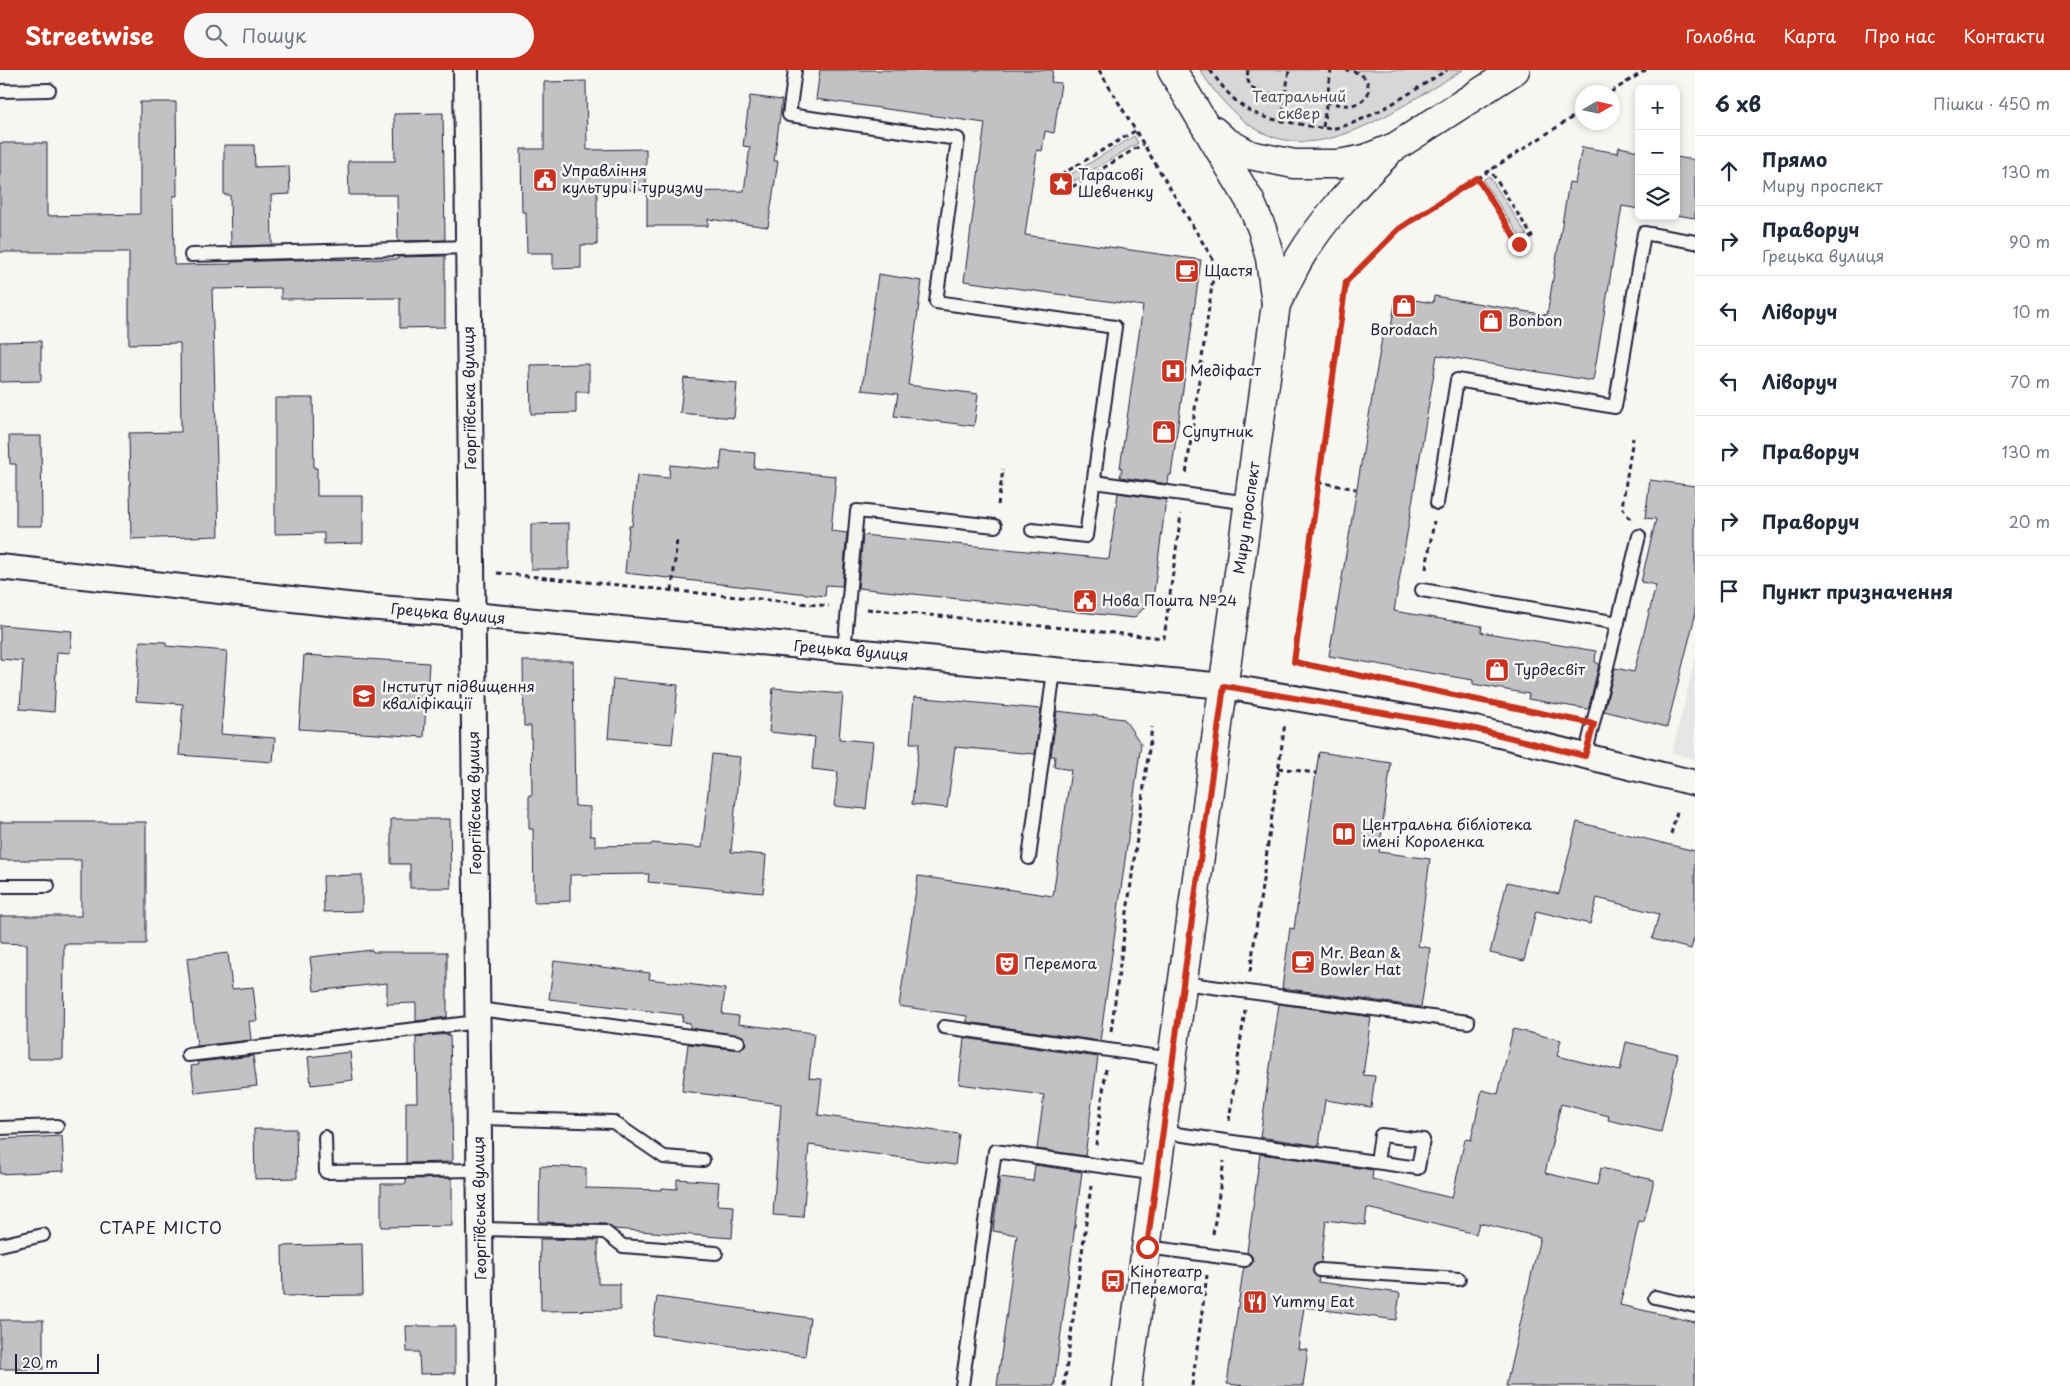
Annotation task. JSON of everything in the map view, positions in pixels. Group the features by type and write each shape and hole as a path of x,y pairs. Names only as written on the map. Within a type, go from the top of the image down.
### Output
{"main road":[{"name":"Миру проспект","path":"1128,1386 1276,304 1270,258 1262,228 1250,201 1172,70"},
{"name":"Миру проспект","path":"1205,124 1225,142 1244,152 1294,164 1339,164 1365,159 1395,146 1515,70"},
{"name":"Миру проспект","path":"1276,304 1299,259 1326,218 1359,180 1395,146"}],"street":[{"name":"Георгіївська вулиця","path":"466,70 482,1386"},
{"name":"Грецька вулиця","path":"0,568 365,607 473,615 1224,686 1471,728 1695,783"}],"lane":[{"path":"795,70 789,115 958,139 936,302 1115,326 1086,536 1032,530"},
{"path":"0,91 50,90"},
{"path":"1437,502 1457,380 1614,407 1644,233 1695,242"},
{"path":"191,255 469,247"},
{"path":"1094,482 1249,503"},
{"path":"844,651 857,511 995,526"},
{"path":"1585,756 1639,536"},
{"path":"1422,590 1618,623"},
{"path":"1028,858 1054,671"},
{"path":"0,886 48,886"},
{"path":"1183,983 1468,1022"},
{"path":"188,1055 478,1016 738,1042"},
{"path":"944,1027 1173,1059"},
{"path":"479,1118 614,1122 664,1157 703,1160"},
{"path":"0,1128 57,1126"},
{"path":"1162,1132 1377,1162"},
{"path":"325,1137 326,1172 480,1170"},
{"path":"962,1386 995,1151 1157,1174"},
{"path":"481,1229 605,1232 623,1246 716,1253"},
{"path":"0,1245 43,1235"},
{"path":"1147,1247 1245,1260"},
{"path":"1320,1270 1459,1279"},
{"path":"1655,1297 1695,1306"}],"path":[{"path":"473,571 1164,638 1215,264 1099,70"},
{"path":"1210,70 1221,85 1242,106 1258,116 1333,128 1366,118 1447,70"},
{"path":"1248,70 1247,78 1249,85 1255,90 1286,96"},
{"path":"1282,121 1289,70"},
{"path":"1323,127 1331,70"},
{"path":"1326,102 1357,105 1364,101 1368,94 1367,80 1362,74 1346,70"},
{"path":"1620,86 1646,70"},
{"path":"1575,115 1399,229 1346,282 1294,662 1594,724"},
{"path":"1135,131 1064,173 1072,187 1143,144"},
{"path":"1477,178 1519,244 1526,240 1532,236 1490,170"},
{"path":"1622,506 1633,438"},
{"path":"995,526 1003,469"},
{"path":"1318,482 1356,489"},
{"path":"1422,590 1437,502"},
{"path":"672,591 678,539"},
{"path":"1192,1386 1285,723"},
{"path":"1278,768 1316,773"},
{"path":"1671,834 1678,808"}],"shaded area":[{"path":"1695,659 1695,759 1672,753"}],"green space":[{"name":"Театральний сквер","path":"1200,70 1463,70 1359,129 1325,139 1293,141 1262,132 1231,109"},
{"path":"1134,136 1138,143 1074,181 1070,175"},
{"path":"1489,176 1527,235 1521,238 1483,180"}],"building":[{"path":"820,70 1053,70 1051,82 1061,83 1054,133 1045,131 1042,151 1037,150 1025,235 1201,260 1171,475 1169,475 1168,484 1120,477 1143,306 964,281 985,123 816,99"},
{"path":"586,81 587,150 646,149 646,190 597,190 597,245 581,245 581,268 553,269 553,253 527,253 526,212 522,212 521,149 544,149 544,82"},
{"path":"750,96 782,100 774,161 778,161 768,227 708,219 708,226 647,226 647,192 744,191 750,147 743,146"},
{"path":"140,102 176,102 177,196 173,196 174,265 445,256 445,327 400,328 400,298 281,299 281,288 212,289 219,536 131,539 129,433 181,432 180,343 129,344 129,252 0,252 0,143 47,143 47,216 140,214"},
{"path":"443,113 445,240 398,241 397,195 349,195 348,161 395,161 394,114"},
{"path":"224,145 254,145 255,167 289,166 290,194 271,195 272,245 231,246 230,195 224,195"},
{"path":"1582,147 1618,153 1619,147 1635,150 1635,208 1622,206 1593,381 1437,355 1394,611 1482,626 1481,632 1596,651 1595,662 1599,664 1589,707 1587,709 1528,699 1529,694 1473,684 1473,680 1329,656 1383,332 1390,334 1396,297 1433,303 1434,296 1547,315 1569,182 1575,183"},
{"path":"1680,158 1695,160 1695,218 1680,216"},
{"path":"878,274 922,281 908,385 978,394 974,426 894,416 898,394 862,390"},
{"path":"41,341 41,381 0,382 0,342"},
{"path":"589,364 589,392 576,392 576,413 531,414 530,365"},
{"path":"684,378 737,383 734,418 680,413"},
{"path":"275,398 313,398 314,468 317,468 317,496 363,496 363,543 324,544 324,533 275,534"},
{"path":"9,436 41,436 42,526 16,526 16,464 10,464"},
{"path":"722,450 755,453 754,468 836,476 831,531 847,533 842,586 826,585 825,596 625,573 629,526 632,526 637,475 669,478 670,465 720,470"},
{"path":"1650,480 1695,486 1695,616 1667,727 1604,711 1615,668 1634,672 1656,585 1641,582 1656,519 1645,518"},
{"path":"1118,493 1166,500 1153,599 1134,618 858,588 863,535 1109,559"},
{"path":"569,523 569,569 531,569 531,524"},
{"path":"0,625 72,631 70,653 57,652 54,712 20,709 23,661 0,659"},
{"path":"140,641 166,642 166,646 227,651 221,734 275,738 273,762 179,755 183,704 136,701"},
{"path":"304,655 429,663 424,737 299,729"},
{"path":"523,661 573,661 575,806 590,807 590,836 595,836 595,846 651,845 652,843 702,848 712,754 740,757 731,852 766,855 763,893 648,882 649,874 570,875 570,901 534,902 533,829 529,829 529,795 532,795 531,726 524,726"},
{"path":"613,679 678,685 672,744 608,738"},
{"path":"773,688 843,694 839,739 873,742 866,809 834,806 838,772 812,769 815,737 769,732"},
{"path":"914,697 1041,709 1035,754 955,747 947,808 912,804 919,743 910,743"},
{"path":"1057,711 1124,719 1141,744 1100,1041 967,1022 967,1016 899,1006 918,876 1053,896 1071,770 1054,767 1055,756 1051,756"},
{"path":"1319,752 1391,763 1379,852 1430,859 1418,946 1430,948 1421,1007 1282,988 1290,928 1294,929"},
{"path":"391,819 450,819 451,888 410,888 410,864 391,864"},
{"path":"0,822 146,822 146,944 64,944 63,1059 27,1059 27,944 0,943 0,916 81,916 81,860 0,860"},
{"path":"1577,822 1695,851 1695,935 1691,949 1652,939 1659,914 1597,898 1590,924 1536,911 1524,961 1490,953 1507,882 1559,894"},
{"path":"362,875 362,911 324,912 323,876"},
{"path":"372,950 373,952 447,952 447,1017 416,1021 416,1003 387,1004 387,983 314,991 310,957"},
{"path":"228,953 232,989 253,987 257,1021 249,1021 251,1040 197,1046 187,958"},
{"path":"554,961 650,973 649,979 725,989 722,1014 739,1016 738,1024 814,1033 809,1078 822,1079 818,1115 959,1134 955,1165 809,1145 803,1217 773,1215 781,1104 682,1091 688,1044 741,1050 746,1044 743,1036 690,1028 690,1023 682,1022 683,1015 549,999"},
{"path":"1279,1004 1371,1017 1363,1075 1375,1076 1371,1107 1325,1100 1319,1146 1260,1137"},
{"path":"1513,1029 1561,1040 1557,1056 1620,1071 1626,1042 1678,1054 1661,1132 1608,1120 1609,1116 1561,1104 1545,1173 1597,1185 1601,1168 1654,1180 1644,1222 1639,1221 1620,1305 1695,1322 1695,1386 1506,1386 1540,1237 1479,1223 1476,1234 1367,1208 1365,1225 1326,1220 1321,1262 1314,1265 1313,1273 1319,1278 1318,1282 1400,1293 1396,1320 1304,1307 1298,1349 1308,1350 1303,1386 1245,1386 1227,1384 1243,1271 1244,1268 1253,1262 1252,1256 1247,1252 1260,1154 1373,1170 1372,1179 1452,1198 1465,1139 1471,1140 1482,1090 1498,1094"},
{"path":"448,1034 450,1036 453,1159 451,1162 406,1163 406,1102 417,1102 416,1037"},
{"path":"964,1038 1098,1057 1085,1156 1037,1149 1044,1095 959,1084"},
{"path":"350,1052 353,1080 311,1085 308,1057"},
{"path":"253,1056 257,1086 195,1093 191,1066 199,1065 198,1062"},
{"path":"254,1129 296,1129 297,1178 255,1179"},
{"path":"62,1136 64,1171 0,1174 0,1139"},
{"path":"1035,1165 1082,1172 1054,1386 997,1386 1017,1235 993,1231 1000,1177 1033,1181"},
{"path":"540,1166 586,1168 586,1188 662,1190 662,1188 677,1189 677,1179 719,1182 717,1205 734,1206 732,1238 614,1229 605,1224 539,1222"},
{"path":"452,1178 452,1226 381,1227 381,1184 406,1184 406,1179"},
{"path":"540,1239 598,1240 598,1284 620,1284 620,1310 541,1311"},
{"path":"362,1244 363,1295 283,1296 282,1246"},
{"path":"657,1297 810,1318 805,1356 652,1335"},
{"path":"0,1320 43,1320 43,1369 0,1369"},
{"path":"406,1326 455,1326 455,1373 420,1374 419,1352 407,1352"}],"place":[{"name":"Управління культури і туризму","path":"545,180"},
{"name":"Тарасові Шевченку","path":"1061,184"},
{"name":"Щастя","path":"1187,271"},
{"name":"Borodach","path":"1404,306"},
{"name":"Bonbon","path":"1491,321"},
{"name":"Медіфаст","path":"1173,371"},
{"name":"Супутник","path":"1164,432"},
{"name":"Нова Пошта №24","path":"1085,601"},
{"name":"Турдесвіт","path":"1497,670"},
{"name":"Інститут підвищення кваліфікації","path":"364,696"},
{"name":"Центральна бібліотека імені Короленка","path":"1344,834"},
{"name":"Mr. Bean & Bowler Hat","path":"1303,962"},
{"name":"Перемога","path":"1007,964"},
{"name":"Кінотеатр Перемога","path":"1113,1281"},
{"name":"Yummy Eat","path":"1255,1302"}],"district":[{"name":"СТАРЕ МІСТО","path":"161,1228"}],"route":[{"path":"1147,1247 1224,686 1471,728 1585,756 1594,724 1294,662 1346,282 1399,229 1477,178 1519,244"}]}
